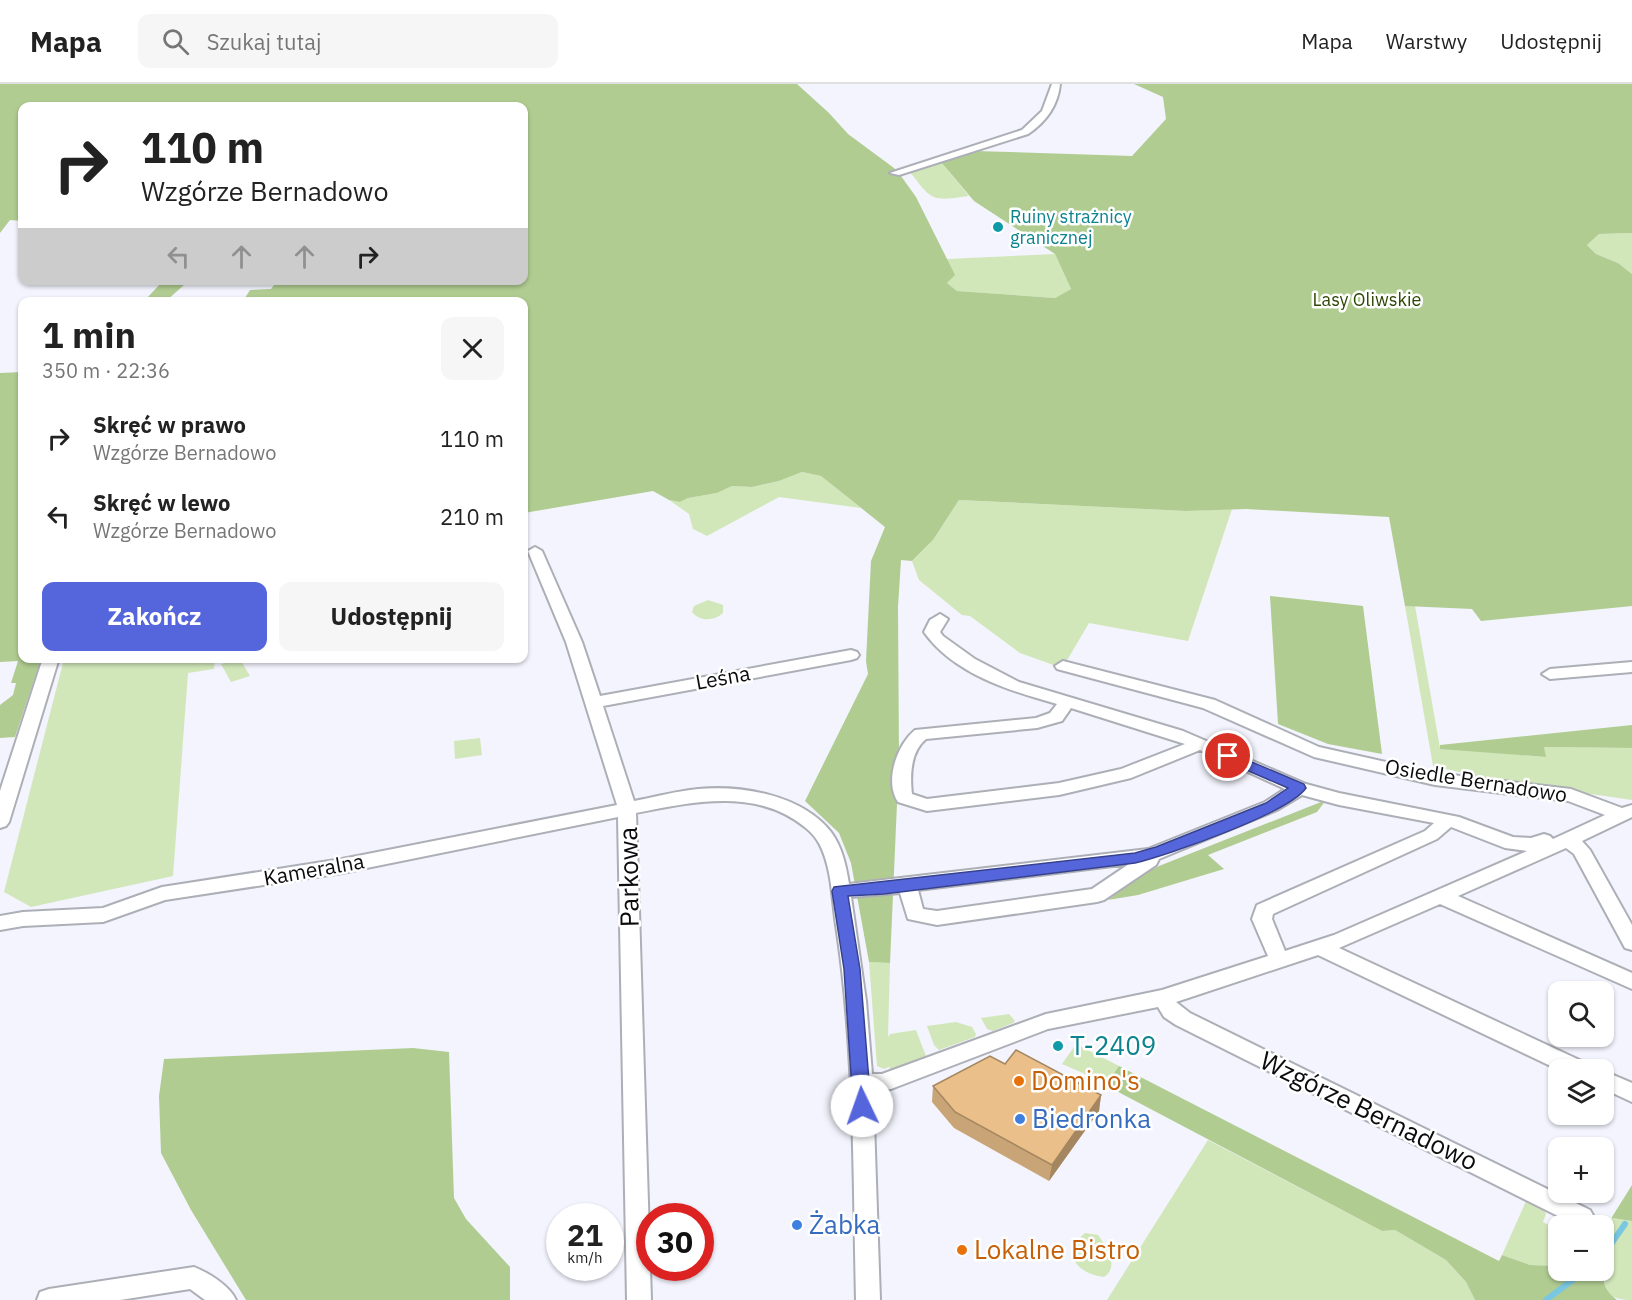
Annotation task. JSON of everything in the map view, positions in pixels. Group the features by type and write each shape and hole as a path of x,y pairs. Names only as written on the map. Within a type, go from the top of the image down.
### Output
{"street":[{"path":"895,173 1025,132 1032,128 1055,96 1056,84"},
{"path":"535,551 574,642 627,807"},
{"path":"940,619 932,632 939,641 994,679 1199,743 1299,788 1470,826 1512,845 1534,845 1549,838 1568,840 1581,850 1632,943"},
{"name":"Leśna","path":"595,702 851,655"},
{"path":"0,822 19,754 49,663"},
{"name":"Osiedle Bernadowo","path":"1063,666 1209,704 1235,713 1314,751 1435,779 1571,795 1626,813"},
{"path":"1550,674 1632,667"},
{"path":"1066,703 1056,717 1037,723 921,734 914,739 905,755 904,798 927,805 1059,789 1125,774 1187,752 1199,743"},
{"path":"840,891 1151,855 1271,806 1299,788"},
{"name":"Parkowa","path":"639,1300 627,807 714,794 756,798 776,804 808,821 824,836 837,868 852,969 861,1083 868,1300"},
{"name":"Kameralna","path":"0,923 23,919 103,915 162,894 342,866 627,807"},
{"path":"861,1083 883,1083 1046,1022 1163,998 1341,940 1626,813"},
{"path":"1279,960 1262,919 1262,913 1266,908 1431,835 1442,827 1444,820"},
{"path":"907,885 915,914 937,918 1097,895 1149,860 1151,855"},
{"path":"1439,896 1632,981"},
{"path":"1320,947 1557,1059"},
{"name":"Wzgórze Bernadowo","path":"1163,998 1172,1011 1183,1019 1578,1215"},
{"path":"1614,1085 1632,1094"},
{"path":"50,1300 194,1278 224,1300"}],"green space":[{"name":"Lasy Oliwskie","path":"0,84 797,84 848,134 894,168 901,176 916,197 955,275 947,283 957,291 1055,298 1071,289 1055,254 974,201 941,162 975,151 1132,156 1166,119 1163,97 1134,84 1632,84 1632,233 1599,234 1587,245 1596,254 1618,263 1632,274 1632,606 1481,621 1472,609 1405,606 1389,517 1246,509 1186,511 959,500 933,540 912,561 901,560 898,607 899,758 890,963 869,962 851,863 839,833 805,801 868,674 866,661 871,561 885,527 821,476 802,472 779,481 752,487 732,486 717,493 688,498 680,502 669,500 653,491 528,512 528,297 246,297 250,290 271,289 274,285 528,285 528,102 18,102 18,221 10,220 0,233"},
{"path":"941,162 969,196 947,199 934,197 910,172"},
{"path":"1632,233 1632,274 1618,263 1596,254 1587,245 1599,234"},
{"path":"1055,254 1071,289 1055,298 957,291 947,283 950,279 947,259"},
{"path":"159,285 184,285 170,297 148,297"},
{"path":"18,372 18,661 0,662 0,373"},
{"path":"802,472 821,476 861,508 779,497 707,536 693,529 689,514 669,500 680,502 688,498 717,493 732,486 752,487 779,481"},
{"path":"959,500 1186,511 1232,509 1188,641 1089,623 1066,662 1059,667 1020,653 970,616 962,615 919,580 912,561 933,540"},
{"path":"1270,596 1363,606 1382,754 1328,744 1278,724"},
{"path":"708,600 723,605 723,613 715,618 699,618 692,612 694,606"},
{"path":"1405,606 1415,606 1440,748 1545,757 1544,747 1632,748 1632,800 1489,779 1433,766"},
{"path":"18,661 18,663 40,663 15,737 0,738 0,705 13,695 16,683 11,683"},
{"path":"63,663 215,663 214,669 188,673 173,876 31,907 4,892"},
{"path":"242,663 250,676 231,682 221,664"},
{"path":"1632,725 1632,748 1544,747 1546,757 1440,749 1440,745"},
{"path":"480,738 482,755 455,759 454,741"},
{"path":"1326,800 1317,812 1208,855 1224,869 1138,895 1108,900 1140,876 1159,866"},
{"path":"869,962 890,963 888,1037 890,1034 916,1030 926,1056 892,1071 889,1067 884,1069 877,1066"},
{"path":"1009,1014 1015,1021 993,1031 987,1029 981,1018"},
{"path":"956,1022 972,1027 976,1034 975,1037 939,1050 934,1045 927,1026"},
{"path":"1076,1044 1119,1066 1106,1083 1062,1064"},
{"path":"413,1048 449,1052 454,1198 466,1219 510,1267 510,1300 246,1300 191,1210 161,1153 159,1096 164,1059"},
{"path":"1119,1066 1499,1261 1502,1255 1530,1265 1548,1266 1548,1281 1604,1281 1607,1290 1617,1300 1475,1300 1466,1282 1446,1260 1395,1230 1382,1231 1105,1085"},
{"path":"1208,1140 1382,1231 1395,1230 1446,1260 1466,1282 1475,1300 1107,1300"},
{"path":"1632,1185 1632,1221 1614,1218 1613,1215"},
{"path":"1527,1199 1542,1206 1546,1214 1543,1222 1548,1225 1548,1266 1530,1265 1502,1255"},
{"path":"1614,1218 1632,1221 1632,1300 1614,1297 1606,1288 1605,1282 1614,1281"},
{"path":"1085,1233 1098,1235 1108,1250 1111,1268 1104,1277 1086,1272 1075,1261 1074,1248"}],"building":[{"name":"Biedronka","path":"1016,1050 1101,1095 1052,1165 955,1112 933,1086 990,1056 1005,1064"}],"waterway":[{"path":"1614,1240 1625,1224"},
{"path":"1546,1300 1571,1281"}],"place":[{"name":"Ruiny strażnicy granicznej","path":"998,227"},
{"name":"T-2409","path":"1058,1046"},
{"name":"Domino's","path":"1019,1081"},
{"name":"Biedronka","path":"1020,1119"},
{"name":"Żabka","path":"797,1225"},
{"name":"Lokalne Bistro","path":"962,1250"}],"route":[{"path":"862,1106 852,969 840,891 884,888 1135,858 1161,852 1271,806 1299,788 1228,756"}]}
